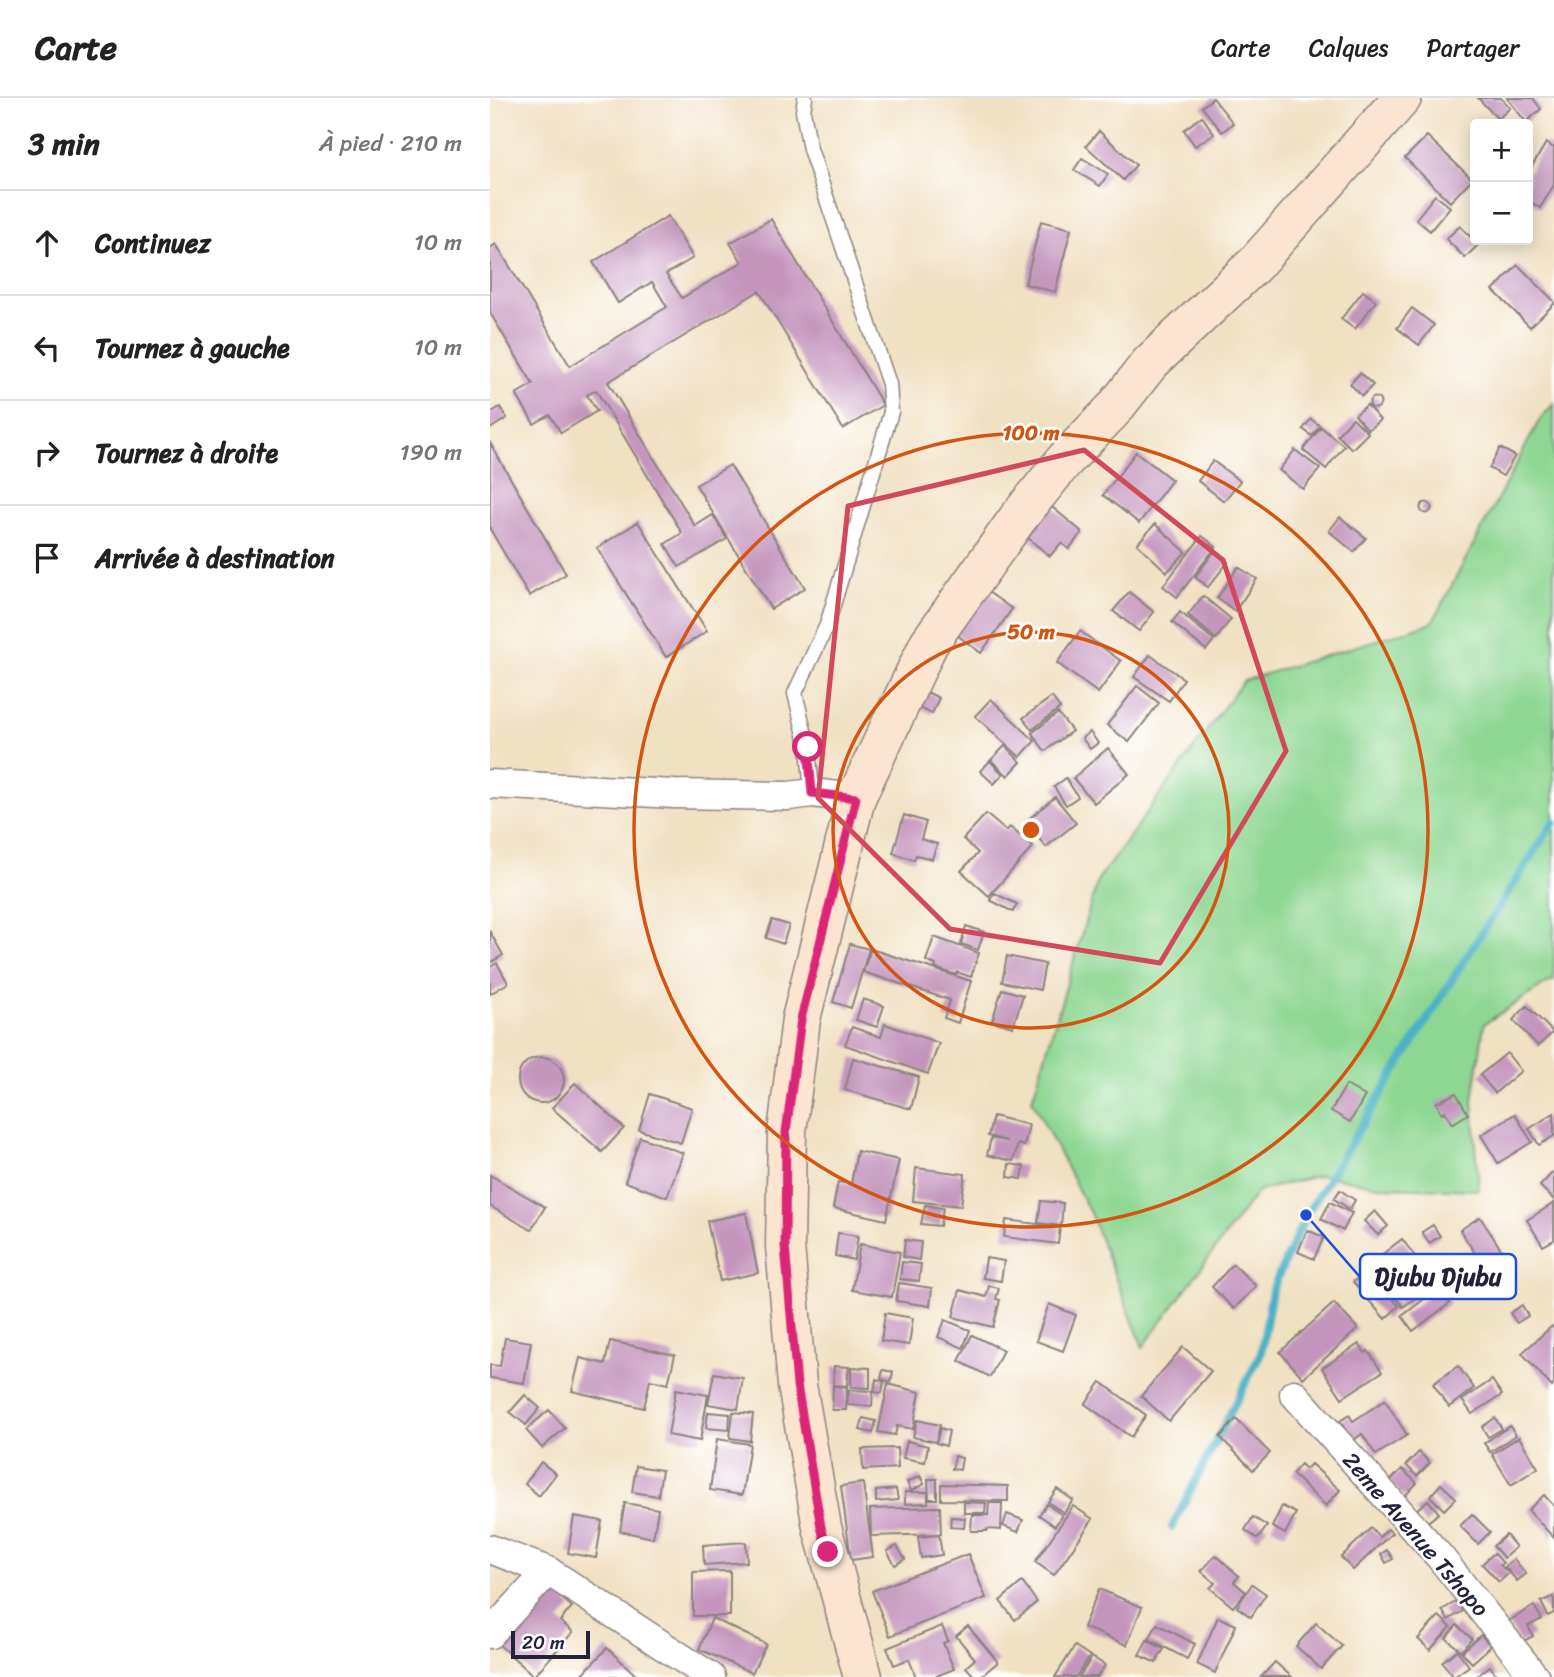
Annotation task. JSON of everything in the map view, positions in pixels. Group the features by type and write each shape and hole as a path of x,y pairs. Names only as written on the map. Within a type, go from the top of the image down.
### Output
{"street":[{"path":"863,1677 821,1527 797,1385 785,1246 786,1132 801,1019 856,798 929,643 1018,518 1064,461 1114,409 1150,363 1254,265 1402,98"},
{"path":"490,784 686,795 789,796 812,793 856,798"},
{"name":"2eme Avenue Tshopo","path":"1294,1394 1440,1557 1535,1677"},
{"path":"490,1549 548,1572 711,1677"},
{"path":"490,1634 548,1572"}],"lane":[{"path":"806,98 803,111 810,149 889,384 891,412 827,625 795,694 808,747 812,793"}],"highlighted area":[{"path":"1084,450 1223,560 1286,751 1160,963 950,929 818,798 848,506"}],"green space":[{"path":"1554,403 1554,981 1484,1024 1473,1100 1479,1190 1384,1187 1321,1175 1258,1191 1143,1347 1090,1213 1032,1100 1098,880 1243,681 1432,623 1539,421"}],"building":[{"path":"1213,98 1233,123 1222,132 1202,107"},
{"path":"1478,98 1501,98 1510,108 1498,119"},
{"path":"1507,98 1533,98 1541,109 1529,119 1524,119"},
{"path":"1202,116 1214,134 1195,146 1184,130"},
{"path":"1099,131 1136,165 1123,180 1086,146"},
{"path":"1427,136 1470,177 1470,181 1450,202 1405,158"},
{"path":"1546,143 1554,148 1554,185 1540,208 1533,203 1533,165"},
{"path":"1082,158 1108,174 1100,186 1074,170"},
{"path":"1435,195 1450,207 1430,231 1416,219"},
{"path":"668,216 693,258 666,274 682,298 742,262 730,243 771,219 883,405 843,429 759,291 608,382 695,526 713,515 727,539 679,567 665,544 682,533 596,390 587,395 597,411 561,433 550,415 534,424 516,394 533,384 490,313 490,248 496,244 570,366 667,307 652,282 618,303 593,262"},
{"path":"1041,221 1071,229 1055,292 1025,284"},
{"path":"1460,226 1470,237 1470,245 1478,245 1465,258 1446,239"},
{"path":"1518,265 1554,301 1530,327 1493,290"},
{"path":"1363,291 1376,301 1355,329 1341,319"},
{"path":"1412,308 1434,325 1419,345 1397,328"},
{"path":"1360,373 1373,385 1362,396 1350,384"},
{"path":"1375,397 1381,403 1375,409 1369,403"},
{"path":"1367,405 1380,420 1368,430 1355,415"},
{"path":"500,407 507,418 490,429 490,413"},
{"path":"1353,418 1368,433 1352,449 1337,435"},
{"path":"1311,419 1320,426 1312,436 1303,429"},
{"path":"1321,427 1344,446 1326,469 1303,450"},
{"path":"490,443 566,574 529,596 490,529"},
{"path":"1500,448 1515,456 1503,476 1489,468"},
{"path":"1295,450 1320,469 1303,489 1279,470"},
{"path":"1136,452 1172,480 1139,523 1103,495"},
{"path":"1213,461 1240,481 1224,501 1198,481"},
{"path":"730,465 805,588 771,609 696,485"},
{"path":"1426,502 1432,508 1426,514 1420,508"},
{"path":"1052,507 1082,532 1069,549 1061,543 1050,556 1028,538"},
{"path":"1340,517 1366,538 1354,552 1329,531"},
{"path":"638,522 707,631 666,657 597,548"},
{"path":"1155,524 1186,552 1167,572 1137,544"},
{"path":"1202,536 1216,547 1177,597 1163,586"},
{"path":"1214,552 1228,562 1208,587 1195,577"},
{"path":"1238,567 1257,579 1235,611 1217,598"},
{"path":"984,589 1012,609 981,653 953,632"},
{"path":"1129,592 1154,612 1139,631 1113,611"},
{"path":"1203,596 1231,619 1216,639 1188,615"},
{"path":"1180,612 1214,640 1206,650 1172,622"},
{"path":"1080,631 1121,661 1098,693 1057,663"},
{"path":"1150,655 1184,679 1169,701 1134,677"},
{"path":"1137,686 1159,703 1129,742 1107,725"},
{"path":"925,691 939,698 932,714 917,707"},
{"path":"1052,697 1060,708 1032,730 1023,718"},
{"path":"991,699 1035,741 1020,757 975,716"},
{"path":"1058,713 1072,731 1045,751 1032,733"},
{"path":"1090,732 1098,743 1090,749 1082,738"},
{"path":"1005,746 1021,762 1008,776 991,760"},
{"path":"1108,748 1129,774 1094,803 1073,778"},
{"path":"990,761 1003,774 994,784 980,771"},
{"path":"1066,778 1078,797 1066,805 1054,787"},
{"path":"1055,797 1076,823 1046,847 1025,822"},
{"path":"986,814 1006,831 1010,827 1033,847 989,896 961,871 978,853 963,839"},
{"path":"904,815 926,822 921,839 937,844 932,859 916,855 914,860 893,853"},
{"path":"994,893 1017,904 1013,912 990,900"},
{"path":"772,920 789,925 783,944 766,938"},
{"path":"966,926 984,932 978,950 961,944"},
{"path":"490,932 503,955 490,963"},
{"path":"934,937 979,953 971,977 935,968 936,965 926,961"},
{"path":"850,944 869,949 851,1008 833,1002"},
{"path":"871,949 971,981 958,1023 944,1018 950,1000 863,972"},
{"path":"1007,956 1045,964 1040,990 1002,982"},
{"path":"497,963 508,983 490,994 490,967"},
{"path":"1002,989 1023,995 1013,1027 992,1021"},
{"path":"863,999 884,1006 877,1027 856,1020"},
{"path":"1527,1006 1553,1032 1538,1046 1513,1020"},
{"path":"885,1024 939,1043 928,1074 845,1045 852,1027 881,1037"},
{"path":"1507,1053 1521,1071 1495,1093 1480,1075"},
{"path":"541,1057 557,1064 564,1080 557,1096 541,1103 525,1096 518,1080 525,1064"},
{"path":"853,1058 919,1077 911,1109 845,1090"},
{"path":"575,1083 624,1128 602,1152 552,1108"},
{"path":"1346,1085 1365,1096 1350,1122 1331,1111"},
{"path":"1456,1093 1468,1114 1452,1124 1445,1111 1442,1113 1436,1103"},
{"path":"650,1094 692,1108 681,1143 639,1130"},
{"path":"1554,1113 1554,1136 1539,1145 1529,1129"},
{"path":"1515,1114 1532,1142 1498,1163 1481,1135"},
{"path":"993,1116 1029,1125 1024,1146 1018,1144 1013,1161 987,1155 991,1138 1007,1141 988,1136"},
{"path":"640,1137 683,1153 667,1197 625,1182"},
{"path":"857,1151 899,1160 886,1220 833,1208 838,1182 851,1184"},
{"path":"1009,1164 1024,1166 1022,1179 1008,1177"},
{"path":"916,1168 965,1174 961,1206 913,1201"},
{"path":"1552,1173 1554,1175 1554,1200 1540,1186"},
{"path":"490,1175 545,1207 531,1230 490,1206"},
{"path":"1340,1190 1355,1200 1350,1209 1334,1199"},
{"path":"1041,1201 1063,1203 1061,1226 1038,1223"},
{"path":"1330,1202 1352,1213 1343,1231 1321,1219"},
{"path":"1554,1203 1554,1240 1543,1246 1527,1220"},
{"path":"925,1205 943,1208 940,1226 921,1224"},
{"path":"1375,1211 1388,1226 1378,1235 1364,1221"},
{"path":"746,1213 758,1273 720,1281 707,1221"},
{"path":"1480,1217 1506,1257 1486,1270 1460,1230"},
{"path":"1006,1220 1060,1227 1058,1244 1004,1237"},
{"path":"1433,1225 1440,1236 1429,1243 1422,1232"},
{"path":"1307,1230 1324,1237 1314,1259 1298,1252"},
{"path":"838,1233 858,1236 854,1260 835,1256"},
{"path":"1402,1239 1435,1283 1403,1307 1370,1264"},
{"path":"905,1240 921,1242 919,1260 903,1257"},
{"path":"860,1244 900,1252 892,1297 852,1290"},
{"path":"986,1258 1004,1261 1001,1281 983,1278"},
{"path":"902,1262 921,1264 919,1281 900,1279"},
{"path":"1233,1264 1256,1286 1234,1309 1212,1287"},
{"path":"1368,1270 1399,1306 1385,1319 1353,1282"},
{"path":"899,1283 932,1288 930,1306 896,1301"},
{"path":"989,1286 999,1288 996,1299 1000,1300 993,1327 953,1317 960,1290 986,1297"},
{"path":"1439,1288 1450,1303 1413,1331 1402,1316"},
{"path":"1334,1303 1358,1329 1303,1378 1280,1352"},
{"path":"1049,1304 1076,1315 1063,1351 1036,1341"},
{"path":"1522,1305 1528,1316 1517,1323 1510,1313"},
{"path":"885,1313 913,1318 909,1345 881,1341"},
{"path":"945,1320 970,1330 963,1348 938,1337"},
{"path":"1552,1326 1554,1384 1552,1387 1522,1353"},
{"path":"972,1335 1003,1350 990,1377 959,1361"},
{"path":"505,1338 531,1342 524,1383 490,1378 490,1365 500,1366"},
{"path":"610,1341 675,1355 668,1384 650,1380 644,1408 572,1391 580,1358 605,1364"},
{"path":"1359,1344 1365,1353 1368,1351 1382,1372 1342,1398 1322,1368"},
{"path":"1183,1347 1211,1371 1169,1421 1141,1396"},
{"path":"834,1366 849,1367 847,1386 833,1385"},
{"path":"1458,1366 1474,1388 1449,1407 1433,1384"},
{"path":"851,1367 870,1368 870,1388 851,1387"},
{"path":"883,1370 893,1372 891,1382 881,1379"},
{"path":"714,1373 743,1378 738,1409 708,1404"},
{"path":"876,1379 884,1381 882,1393 874,1392"},
{"path":"1492,1380 1502,1395 1472,1414 1462,1400"},
{"path":"1101,1382 1146,1415 1131,1437 1085,1404"},
{"path":"888,1384 920,1392 913,1429 897,1426 895,1435 878,1432"},
{"path":"833,1386 847,1387 846,1410 832,1410"},
{"path":"676,1389 708,1395 700,1441 668,1435"},
{"path":"849,1390 873,1391 872,1406 847,1405"},
{"path":"525,1395 540,1408 526,1425 510,1412"},
{"path":"1385,1400 1407,1435 1376,1455 1362,1434 1352,1441 1340,1421 1349,1415 1353,1421"},
{"path":"549,1410 565,1428 542,1448 526,1430"},
{"path":"708,1412 730,1414 729,1430 706,1428"},
{"path":"733,1412 753,1414 750,1441 730,1438"},
{"path":"863,1418 876,1421 873,1433 860,1430"},
{"path":"1495,1418 1502,1429 1488,1437 1482,1427"},
{"path":"1236,1419 1270,1453 1253,1470 1220,1437"},
{"path":"917,1420 940,1425 936,1442 913,1437"},
{"path":"1510,1426 1516,1435 1490,1452 1484,1443"},
{"path":"940,1428 949,1431 946,1446 936,1443"},
{"path":"1519,1437 1538,1468 1511,1485 1492,1454"},
{"path":"717,1439 750,1444 742,1495 710,1490"},
{"path":"907,1441 928,1446 925,1462 903,1458"},
{"path":"897,1448 898,1468 863,1470 862,1449"},
{"path":"1419,1452 1430,1463 1417,1476 1406,1465"},
{"path":"955,1456 962,1458 960,1470 952,1469"},
{"path":"541,1462 556,1474 539,1496 525,1484"},
{"path":"1301,1464 1306,1469 1311,1464 1340,1490 1326,1506 1292,1474"},
{"path":"636,1466 662,1470 658,1496 632,1492"},
{"path":"1402,1469 1417,1483 1404,1497 1389,1482"},
{"path":"920,1476 924,1484 911,1491 907,1482"},
{"path":"928,1479 937,1479 937,1499 929,1499"},
{"path":"863,1483 873,1557 851,1560 841,1486"},
{"path":"941,1484 1008,1486 1008,1501 941,1500"},
{"path":"1441,1484 1456,1498 1444,1510 1430,1496"},
{"path":"896,1489 898,1500 876,1502 876,1491"},
{"path":"1057,1489 1073,1500 1064,1513 1048,1502"},
{"path":"905,1492 928,1492 928,1503 905,1504"},
{"path":"1544,1495 1554,1506 1554,1538 1528,1510"},
{"path":"1428,1500 1439,1513 1425,1524 1415,1511"},
{"path":"964,1502 986,1503 985,1513 964,1513"},
{"path":"625,1503 658,1509 653,1538 620,1531"},
{"path":"989,1503 1002,1503 1001,1530 971,1531 972,1515 988,1515"},
{"path":"1047,1504 1062,1515 1055,1526 1039,1515"},
{"path":"1073,1506 1093,1519 1054,1575 1035,1562"},
{"path":"1282,1506 1296,1513 1285,1534 1272,1527"},
{"path":"940,1507 941,1534 871,1536 870,1509"},
{"path":"1007,1514 1023,1520 1018,1532 1003,1526"},
{"path":"1472,1514 1490,1532 1478,1544 1460,1526"},
{"path":"574,1516 602,1521 596,1558 568,1553"},
{"path":"951,1517 965,1518 964,1528 950,1527"},
{"path":"1253,1517 1267,1526 1258,1539 1245,1530"},
{"path":"1371,1528 1379,1537 1388,1529 1392,1533 1353,1570 1341,1557"},
{"path":"939,1535 942,1555 921,1558 918,1537"},
{"path":"1506,1535 1516,1547 1504,1558 1493,1546"},
{"path":"746,1542 747,1562 704,1565 703,1545"},
{"path":"897,1546 905,1559 895,1565 887,1551"},
{"path":"1387,1550 1393,1559 1386,1563 1381,1554"},
{"path":"1494,1553 1503,1563 1500,1565 1509,1573 1499,1582 1482,1564"},
{"path":"968,1554 986,1598 890,1636 872,1591"},
{"path":"1216,1555 1239,1576 1234,1582 1246,1592 1233,1607 1210,1588 1215,1583 1201,1571"},
{"path":"1514,1559 1526,1574 1517,1581 1505,1567"},
{"path":"730,1571 730,1616 693,1616 693,1572"},
{"path":"1022,1582 1037,1602 1015,1620 1000,1601"},
{"path":"1252,1584 1266,1594 1251,1617 1237,1607"},
{"path":"548,1586 572,1607 560,1621 573,1632 534,1676 497,1643"},
{"path":"1099,1589 1142,1607 1127,1645 1083,1627"},
{"path":"1554,1596 1554,1613 1548,1616 1541,1602"},
{"path":"1457,1601 1463,1611 1448,1620 1442,1610"},
{"path":"1534,1606 1542,1619 1528,1626 1533,1636 1520,1643 1507,1622"},
{"path":"1439,1616 1451,1627 1430,1650 1418,1639"},
{"path":"1218,1617 1236,1625 1215,1673 1197,1664"},
{"path":"712,1618 766,1644 752,1673 699,1649"},
{"path":"1316,1623 1342,1646 1321,1669 1296,1646"},
{"path":"1157,1624 1195,1644 1187,1659 1149,1639"},
{"path":"1457,1625 1472,1639 1461,1651 1446,1638"},
{"path":"942,1626 948,1641 943,1643 954,1669 934,1677 916,1677 909,1659 894,1665 887,1648"},
{"path":"968,1626 998,1662 980,1677 975,1677 966,1667 975,1659 956,1636"},
{"path":"1481,1635 1491,1646 1472,1663 1462,1652"},
{"path":"1147,1640 1164,1649 1156,1663 1139,1655"},
{"path":"1075,1646 1090,1656 1076,1677 1055,1677"},
{"path":"607,1648 638,1677 580,1677"},
{"path":"1457,1650 1469,1666 1454,1677 1442,1662"},
{"path":"1092,1657 1105,1665 1097,1677 1079,1677"},
{"path":"1275,1662 1292,1677 1261,1677"},
{"path":"1490,1666 1498,1677 1476,1677"}],"waterway":[{"path":"1172,1527 1261,1353 1272,1290 1306,1215 1465,959 1554,822"}],"place":[{"name":"Djubu Djubu","path":"1306,1215"}],"route":[{"path":"808,747 812,793 856,798 801,1019 786,1132 785,1246 797,1385 821,1527 828,1552"}]}
